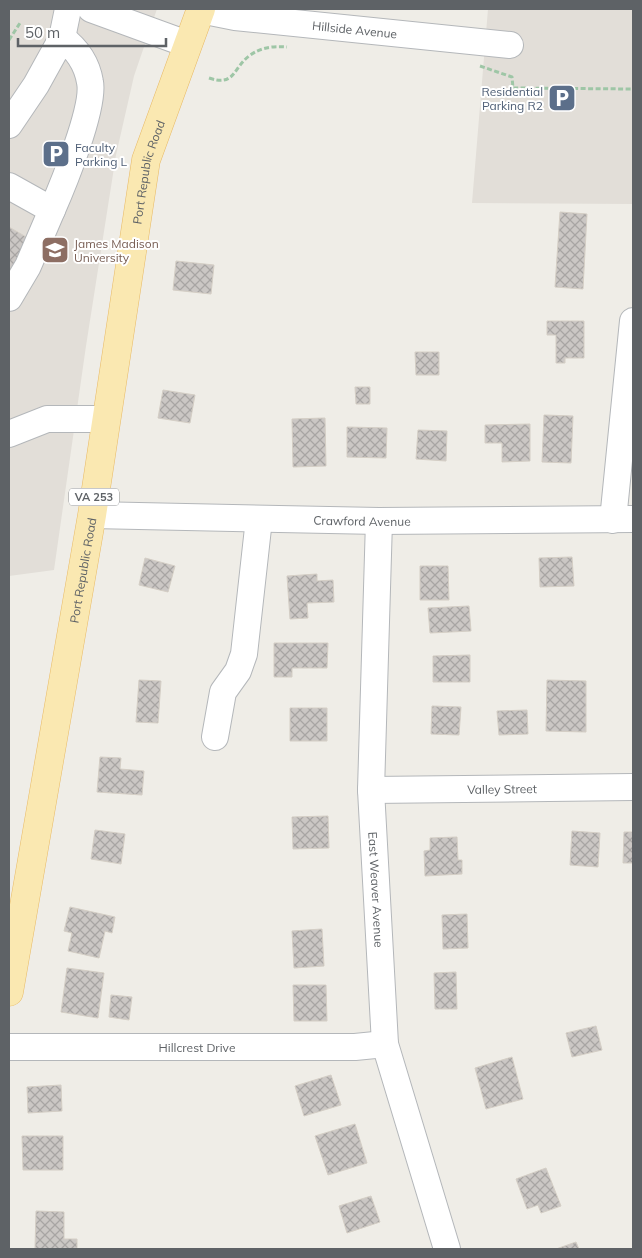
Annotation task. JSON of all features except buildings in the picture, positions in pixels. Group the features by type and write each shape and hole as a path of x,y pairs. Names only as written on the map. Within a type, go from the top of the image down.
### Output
{"main road":[{"name":"Port Republic Road","path":"9,992 92,515 105,419 146,160 201,10"}],"street":[{"path":"9,126 36,85 62,38 68,9"},
{"path":"91,9 187,44"},
{"name":"Hillside Avenue","path":"201,10 242,17 510,45"},
{"path":"9,298 28,266 52,210 79,138 91,84 81,57 72,45 62,38"},
{"path":"9,186 52,210"},
{"path":"623,519 633,321"},
{"path":"9,434 47,419 105,419"},
{"name":"Crawford Avenue","path":"92,515 379,521 623,519"},
{"path":"215,737 221,698 240,666 244,654 259,519"},
{"name":"East Weaver Avenue","path":"379,521 371,790 385,1044 447,1249"},
{"name":"Valley Street","path":"371,790 633,788"},
{"name":"Hillcrest Drive","path":"9,1047 355,1047 385,1044"}],"path":[{"path":"9,40 20,23"},
{"path":"209,78 219,82 225,81 232,76 249,56 266,47 292,48"},
{"path":"476,65 512,78 513,88 633,89"}],"shaded area":[{"name":"James Madison University","path":"9,9 157,9 134,76 116,155 54,570 9,576"},
{"name":"Residential Parking R2","path":"488,9 633,9 633,204 472,203"}],"place":[{"name":"Residential Parking R2","path":"562,98"},
{"name":"Faculty Parking L","path":"56,154"},
{"name":"James Madison University","path":"55,250"}]}
